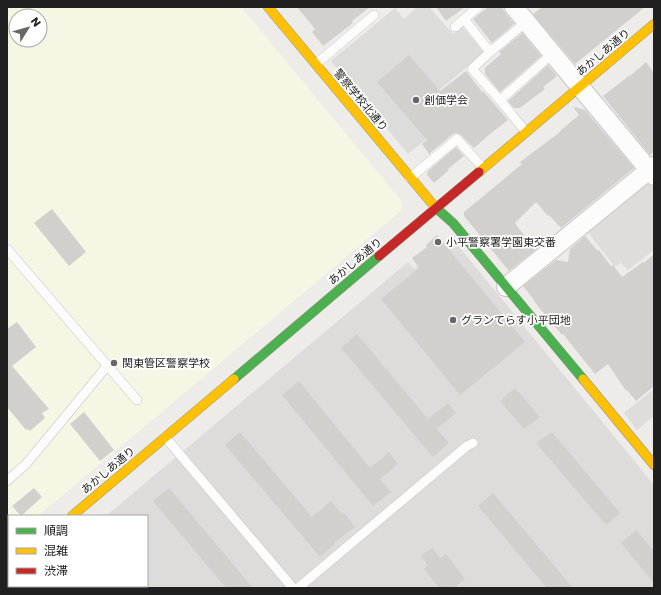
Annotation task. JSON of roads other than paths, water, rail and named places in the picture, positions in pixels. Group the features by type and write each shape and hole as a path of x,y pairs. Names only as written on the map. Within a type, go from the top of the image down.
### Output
{"street":[{"name":"警察学校北通り","path":"268,7 410,178 436,208 453,223 654,465"},
{"path":"506,287 652,171 514,7"},
{"name":"あかしあ通り","path":"73,515 654,24"}],"lane":[{"path":"455,27 478,7"},
{"path":"316,64 374,15"},
{"path":"464,19 490,52"},
{"path":"526,22 472,69 526,132"},
{"path":"500,100 553,53"},
{"path":"410,178 457,139 483,168"},
{"path":"7,249 136,400"},
{"path":"7,481 27,463 107,366"},
{"path":"165,437 292,588"},
{"path":"298,588 467,446 473,443"}],"place":[{"name":"創価学会","path":"416,100"},
{"name":"小平警察署学園東交番","path":"438,242"},
{"name":"グランてらす小平団地","path":"453,320"},
{"name":"関東管区警察学校","path":"114,363"}]}
